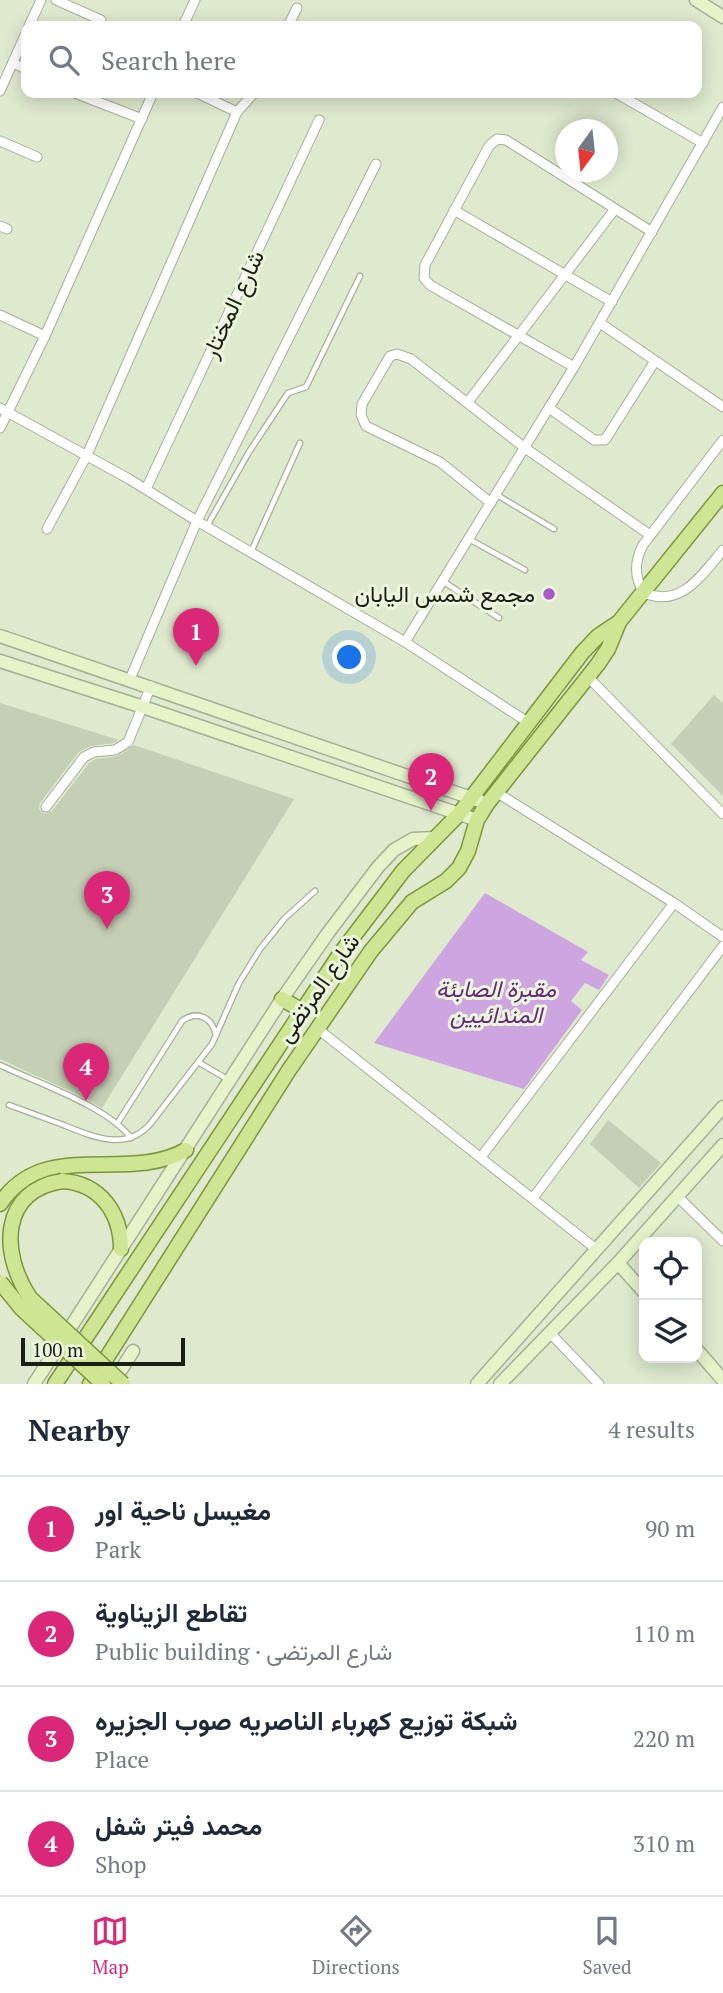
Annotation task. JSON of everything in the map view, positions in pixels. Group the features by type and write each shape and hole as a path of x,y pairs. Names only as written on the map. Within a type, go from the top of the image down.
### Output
{"main road":[{"name":"شارع المرتضى","path":"55,1384 301,1010 402,871 459,814 589,644 619,622 723,493"},
{"name":"شارع المرتضى","path":"90,1384 317,1029 395,921 417,898 446,881 459,868 468,851 477,820 491,798 588,677 608,649 619,622"},
{"path":"282,999 301,1010"},
{"path":"123,1384 30,1298 12,1273 5,1255 6,1226 19,1201 34,1189 62,1174 149,1163 186,1150"},
{"path":"0,1204 22,1180 41,1170 62,1174 89,1187 108,1204 119,1227 121,1249"},
{"path":"0,1282 21,1308 103,1384"}],"street":[{"path":"31,21 41,0"},
{"path":"56,0 101,20"},
{"path":"185,21 194,0"},
{"path":"696,0 723,17"},
{"path":"290,21 297,8"},
{"path":"0,90 21,45"},
{"path":"13,63 21,67"},
{"path":"88,98 142,119"},
{"path":"0,428 4,411 45,336 151,98"},
{"path":"208,98 237,111"},
{"path":"47,529 87,455 237,111 249,98"},
{"path":"625,98 703,143"},
{"path":"405,642 574,367 723,107"},
{"name":"شارع المختار","path":"146,489 319,120"},
{"path":"574,367 430,285 424,278 425,265 489,146 502,139 510,142 652,232"},
{"path":"0,141 37,158"},
{"path":"131,679 197,521 376,164"},
{"path":"468,402 615,209"},
{"path":"454,210 612,302"},
{"path":"0,315 45,336"},
{"path":"600,323 723,407"},
{"path":"494,499 440,462 407,444 371,430 361,415 362,404 387,359 397,354 411,359 525,448 650,535"},
{"path":"549,408 594,440 605,440 655,361"},
{"path":"4,411 87,455 405,642 528,723"},
{"path":"722,554 682,593 659,597 644,593 637,580 639,552 723,439"},
{"path":"0,636 471,798 491,798 674,903 723,937"},
{"path":"0,661 143,706 477,820"},
{"path":"588,677 723,814"},
{"path":"46,807 84,757 94,752 115,750 128,742 151,686"},
{"path":"34,1384 282,999 328,933 387,857 403,844 424,837 435,838"},
{"path":"481,1157 674,903"},
{"path":"533,1198 723,946"},
{"path":"317,1029 596,1249"},
{"path":"477,1384 723,1107"},
{"path":"692,1142 710,1159"},
{"path":"500,1384 618,1263 723,1145"},
{"path":"677,1196 723,1241"},
{"path":"618,1263 639,1286"},
{"path":"550,1334 599,1384"},
{"path":"112,1384 133,1351"},
{"path":"702,1356 723,1380"}],"lane":[{"path":"207,527 249,452 288,393 306,387 360,276"},
{"path":"250,553 300,443"},
{"path":"494,499 554,529"},
{"path":"469,539 525,570"},
{"path":"443,582 499,618"},
{"path":"9,1105 97,1138 131,1138 148,1127 216,1036 239,983 260,949 285,918 315,891"},
{"path":"117,1124 182,1021 194,1015 206,1018 214,1027 216,1036"},
{"path":"198,1062 230,1081"},
{"path":"0,1065 75,1099 117,1124 131,1138"}],"green space":[{"name":"مقبرة الصابئة المندائيين","path":"485,893 588,952 581,960 609,975 599,990 585,983 571,1001 582,1010 524,1089 374,1043"}],"building":[{"path":"714,695 723,703 723,796 671,744"},
{"path":"0,703 119,740 91,746 79,752 40,803 39,809 44,814 52,811 89,763 96,759 118,756 134,745 294,799 102,1108 0,1059"},
{"path":"608,1120 661,1163 639,1188 590,1144"}],"place":[{"name":"مجمع شمس اليابان","path":"549,594"},
{"name":"مغيسل ناحية اور","path":"196,666"},
{"name":"تقاطع الزيناوية","path":"431,811"},
{"name":"شبكة توزيع كهرباء الناصريه صوب الجزيره","path":"107,929"},
{"name":"محمد فيتر شفل","path":"86,1101"}]}
